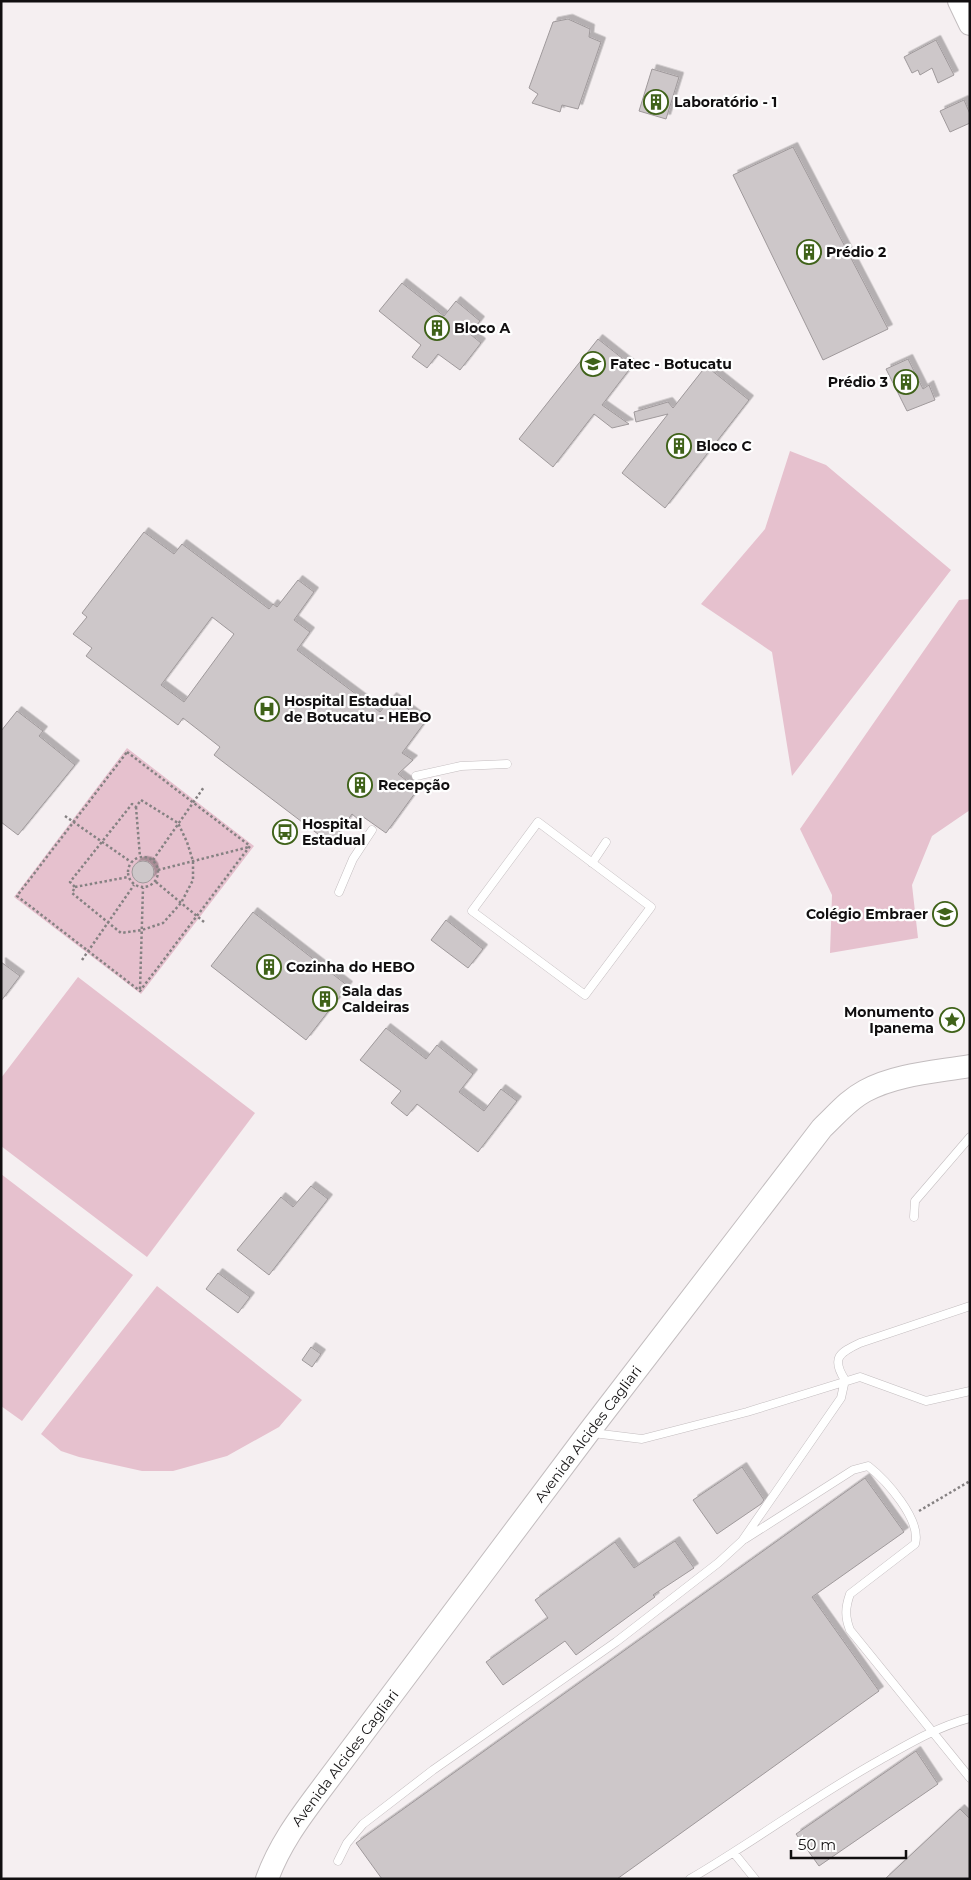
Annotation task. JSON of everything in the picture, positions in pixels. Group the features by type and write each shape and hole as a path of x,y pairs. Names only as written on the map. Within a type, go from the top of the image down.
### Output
{"main road":[{"path":"959,1 970,24"},
{"name":"Avenida Alcides Cagliari","path":"267,1879 275,1858 293,1827 588,1433 822,1128 848,1102 865,1091 885,1082 970,1066"}],"lane":[{"path":"416,776 461,766 507,764"},
{"path":"538,822 592,862 651,907 585,995 472,911 538,822"},
{"path":"339,892 353,859 372,830"},
{"path":"592,862 606,842"},
{"path":"914,1217 915,1201 970,1137"},
{"path":"742,1541 841,1398 845,1380 837,1366 838,1359 844,1350 970,1306"},
{"path":"588,1433 642,1439 747,1412 845,1380 860,1377 926,1401 970,1391"},
{"path":"338,1861 347,1843 363,1824 433,1770 616,1642 718,1563 742,1541 828,1485 861,1466 868,1466 875,1472 912,1517 917,1535 915,1544 850,1594 846,1605 845,1618 850,1630 970,1778"},
{"path":"690,1879 734,1853 855,1774 932,1730 970,1718"},
{"path":"734,1853 755,1879"}],"path":[{"path":"140,991 17,896 128,752 250,846"},
{"path":"153,860 204,786"},
{"path":"128,876 76,887 72,894 121,933 142,930 163,923 181,903 193,880 193,861 187,842 178,823 141,800 136,807 140,857"},
{"path":"76,887 70,882 132,804 136,807"},
{"path":"66,816 131,862"},
{"path":"158,870 250,846"},
{"path":"140,991 250,846"},
{"path":"153,860 140,857 131,862 128,876 134,885 143,888 156,882"},
{"path":"153,860 158,870 156,882"},
{"path":"156,882 204,922"},
{"path":"82,960 134,885"},
{"path":"140,991 143,888"},
{"path":"912,1517 928,1504 970,1481"}],"shaded area":[{"path":"790,451 826,465 951,570 792,776 772,652 701,604 765,529"},
{"path":"970,599 970,810 932,836 912,885 918,938 830,953 832,895 800,829 959,600"},
{"path":"127,748 254,846 141,994 14,897"},
{"path":"78,977 255,1113 147,1257 1,1146 1,1078"},
{"path":"1,1174 133,1275 22,1421 1,1406"},
{"path":"157,1286 302,1400 279,1427 227,1456 173,1471 142,1471 79,1457 61,1451 41,1434"}],"building":[{"path":"568,19 590,29 589,37 601,42 578,109 562,105 560,112 532,103 538,94 529,88 553,22"},
{"path":"936,40 954,75 938,83 932,68 920,75 918,70 912,73 904,57"},
{"name":"Laboratório - 1","path":"652,69 679,77 666,119 639,111"},
{"path":"964,100 970,114 970,123 950,132 940,111"},
{"name":"Prédio 2","path":"793,147 888,329 823,360 733,175"},
{"name":"Bloco A","path":"402,283 444,316 456,301 480,321 470,334 481,343 460,370 438,354 427,368 412,357 421,345 379,311"},
{"path":"598,339 632,366 602,405 629,424 612,428 594,414 553,467 519,439"},
{"name":"Prédio 3","path":"908,359 923,389 929,385 935,400 907,411 886,369"},
{"name":"Bloco C","path":"706,366 749,400 665,508 622,473 668,414 636,422 634,412 668,402 673,408"},
{"path":"144,532 174,554 182,544 269,609 273,604 277,607 298,580 314,592 294,620 310,632 297,650 380,712 392,697 425,722 402,753 413,760 398,774 418,789 386,833 362,816 359,820 352,814 331,844 214,755 220,747 183,718 178,725 86,656 92,648 73,634 87,617 82,613","holes":["212,617 234,634 184,702 161,685"]},
{"path":"17,711 43,731 39,736 75,765 18,835 1,822 1,731"},
{"path":"143,861 151,864 154,872 151,880 143,883 135,880 132,872 135,864"},
{"name":"Cozinha do HEBO","path":"253,912 348,986 306,1040 211,966"},
{"path":"446,920 483,949 468,968 431,940"},
{"path":"1,962 20,976 1,1001"},
{"path":"386,1028 426,1059 437,1045 473,1074 459,1092 484,1111 501,1089 517,1101 478,1152 417,1104 407,1116 391,1103 401,1091 360,1060"},
{"path":"311,1186 328,1199 269,1275 237,1250 281,1197 293,1207"},
{"path":"218,1273 250,1297 238,1313 206,1289"},
{"path":"311,1347 321,1354 312,1367 302,1360"},
{"path":"742,1467 764,1500 717,1534 693,1500"},
{"path":"865,1478 904,1532 812,1597 879,1691 617,1879 382,1879 356,1843"},
{"path":"675,1541 694,1568 653,1595 655,1597 576,1655 565,1641 503,1685 486,1662 548,1618 535,1600 615,1542 634,1568"},
{"path":"916,1751 938,1784 819,1866 796,1834"},
{"path":"960,1809 970,1819 970,1879 885,1879"}],"place":[{"name":"Laboratório - 1","path":"656,102"},
{"name":"Prédio 2","path":"809,252"},
{"name":"Bloco A","path":"437,328"},
{"name":"Fatec - Botucatu","path":"593,364"},
{"name":"Prédio 3","path":"906,382"},
{"name":"Bloco C","path":"679,446"},
{"name":"Hospital Estadual de Botucatu - HEBO","path":"267,709"},
{"name":"Recepção","path":"360,785"},
{"name":"Hospital Estadual","path":"285,832"},
{"name":"Colégio Embraer","path":"945,914"},
{"name":"Cozinha do HEBO","path":"269,967"},
{"name":"Sala das Caldeiras","path":"325,999"},
{"name":"Monumento Ipanema","path":"952,1020"}]}
